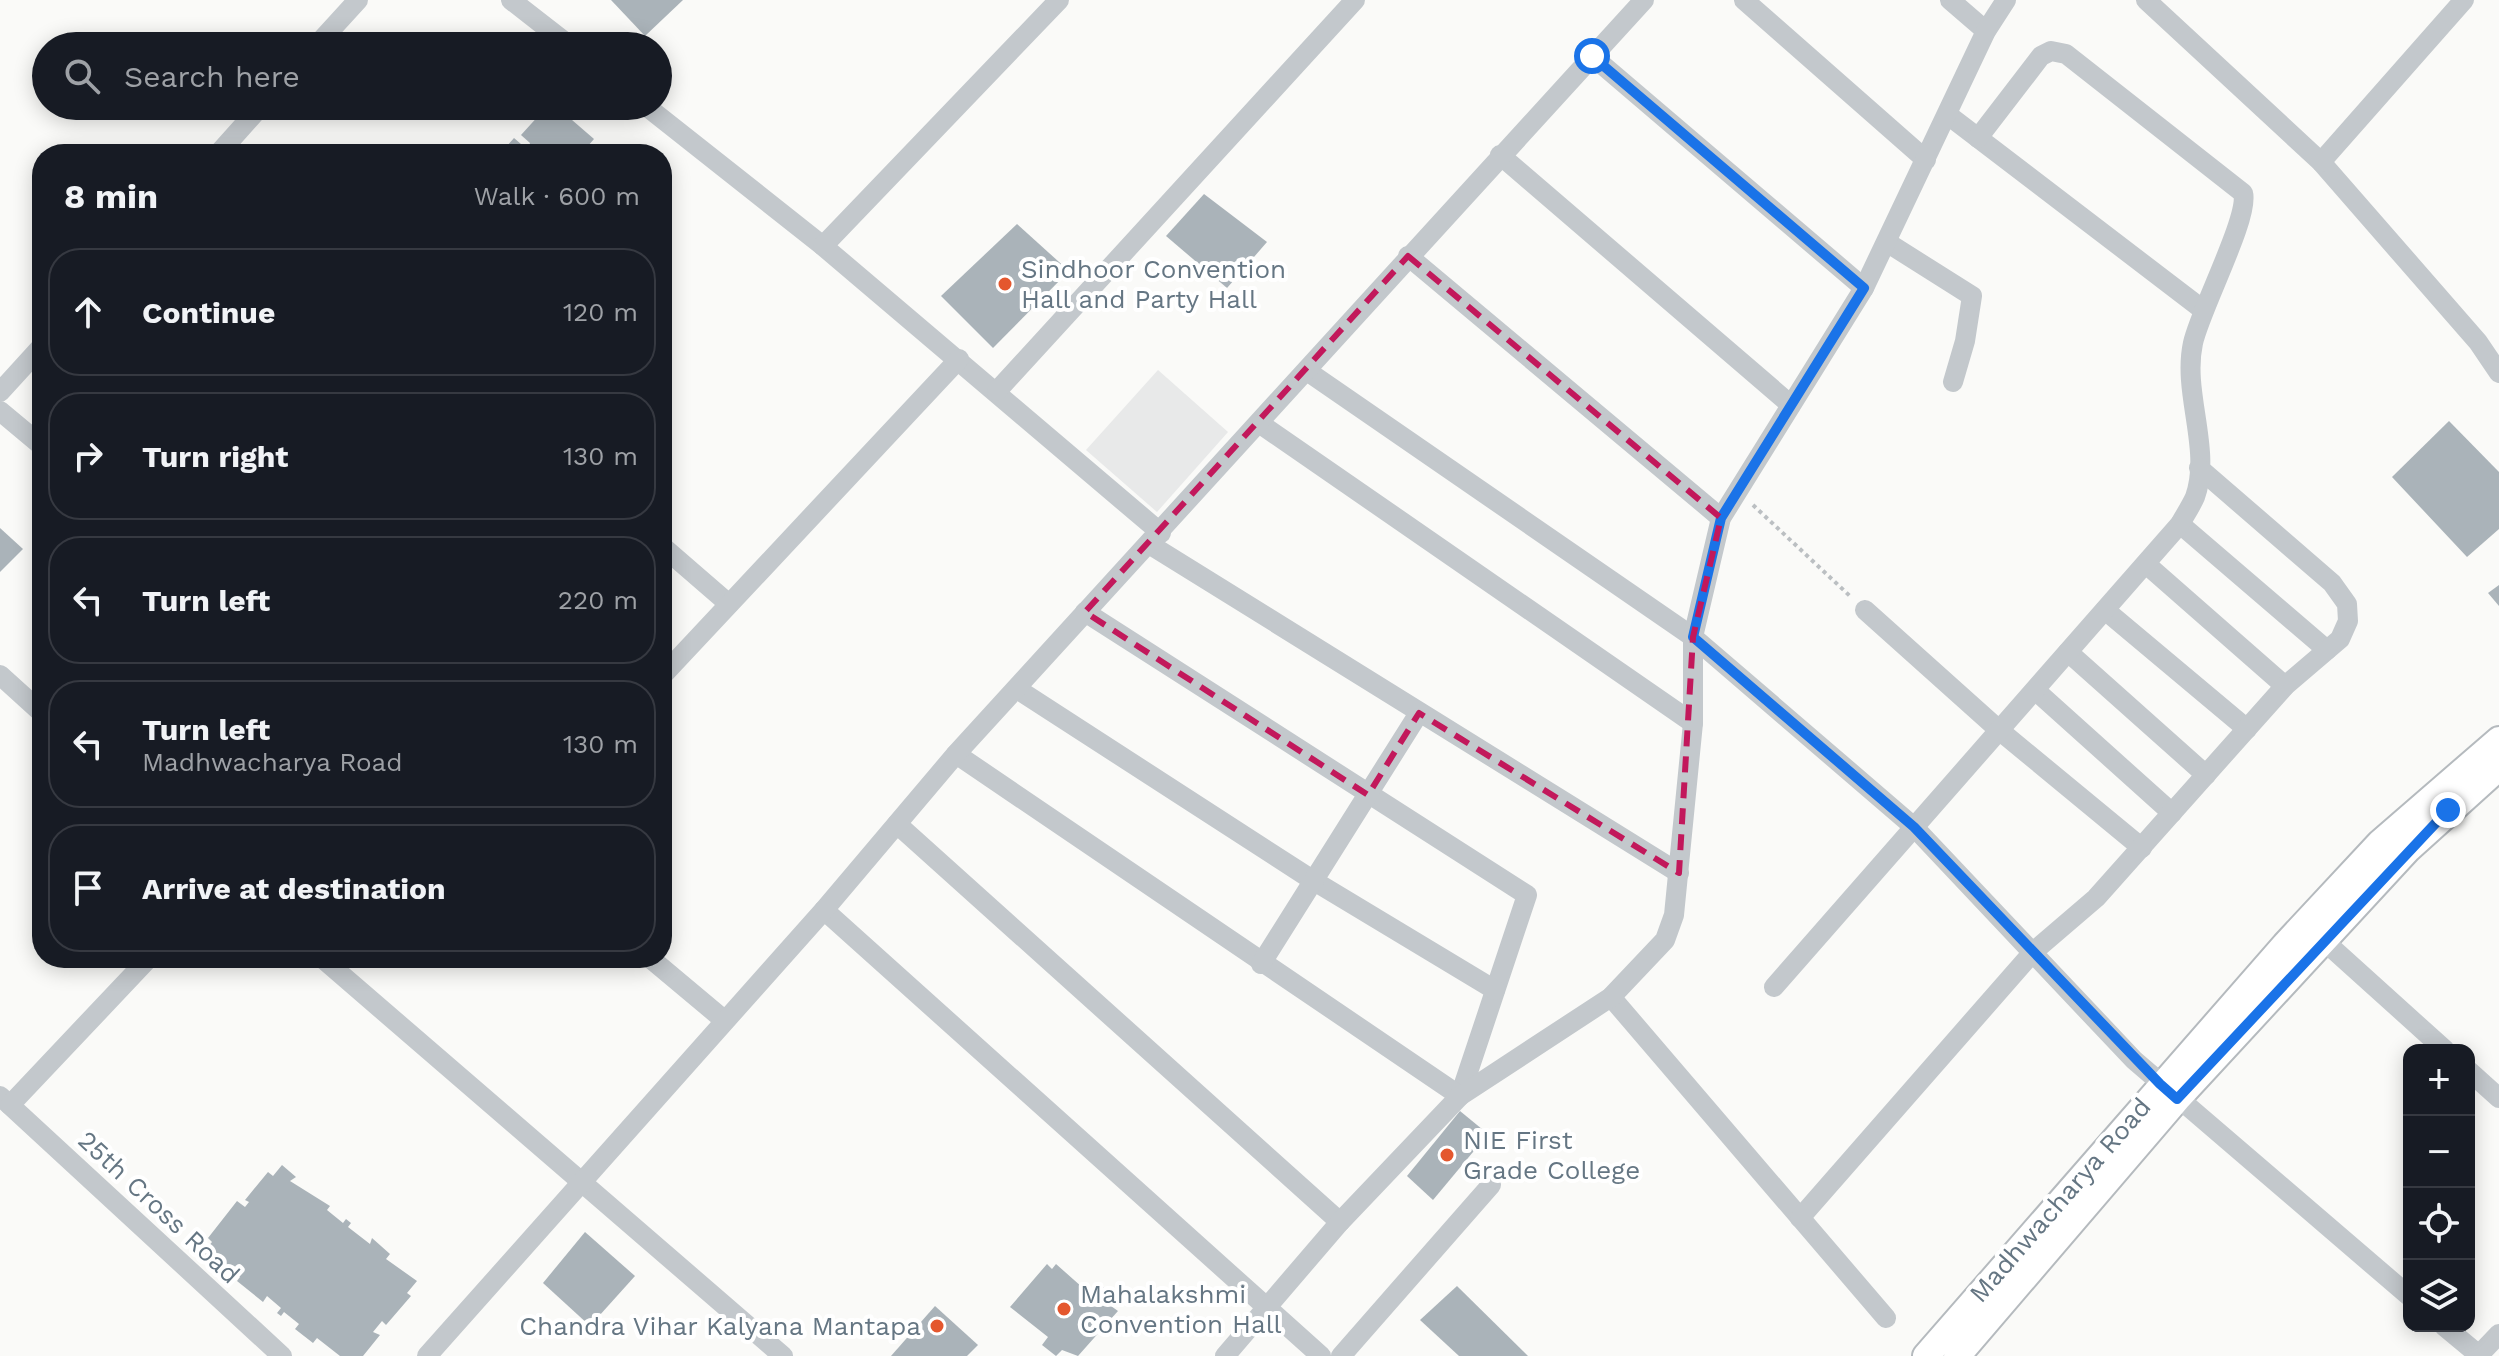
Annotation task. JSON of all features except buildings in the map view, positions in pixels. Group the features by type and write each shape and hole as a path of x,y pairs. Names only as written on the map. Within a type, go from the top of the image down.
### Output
{"main road":[{"name":"Madhwacharya Road","path":"1926,1356 1965,1346 2168,1091 2380,843 2499,740"},
{"name":"Madhwacharya Road","path":"2168,1091 2323,940 2438,819 2499,767"}],"street":[{"path":"329,32 358,0"},
{"path":"511,0 552,32"},
{"path":"823,246 1059,0"},
{"path":"997,391 1355,0"},
{"path":"427,1356 824,910 956,754 1644,0"},
{"path":"1744,0 1926,160"},
{"path":"1950,0 1986,31"},
{"path":"1225,1356 1340,1222 1460,1096 1611,997 1665,940 1674,915 1693,723 1693,637 1721,518 1864,288 1986,31 2006,0"},
{"path":"2146,0 2321,162 2478,342 2499,373"},
{"path":"2321,162 2464,0"},
{"path":"1774,987 2146,564 2180,524 2195,496 2199,468 2190,386 2192,347 2202,309 2244,211 2243,193 2066,54 2051,51 2041,56 1978,138"},
{"path":"1592,56 1864,288"},
{"path":"1948,115 2202,309"},
{"path":"227,144 248,120"},
{"path":"664,120 823,246 997,391 1155,538 1419,713 1679,873"},
{"path":"1500,155 1791,405"},
{"path":"1888,243 1972,296 1965,341 1953,382"},
{"path":"1408,256 1721,518"},
{"path":"0,392 32,357"},
{"path":"672,665 959,359"},
{"path":"1307,371 1693,637 1914,827 2168,1091 2403,1291"},
{"path":"0,411 32,438"},
{"path":"1259,423 1693,723"},
{"path":"1800,1218 2033,952 2096,898 2285,686 2340,639 2348,621 2347,604 2332,583 2199,468"},
{"path":"2180,524 2327,650"},
{"path":"672,555 729,604"},
{"path":"2146,564 2285,686"},
{"path":"1865,610 1999,730 2142,848"},
{"path":"2105,610 2247,729"},
{"path":"1085,612 1527,895 1460,1096"},
{"path":"2068,652 2206,775"},
{"path":"0,675 32,704"},
{"path":"1017,689 1314,881 1495,990"},
{"path":"2035,690 2172,813"},
{"path":"1261,964 1419,713"},
{"path":"956,754 1261,964 1460,1096"},
{"path":"897,824 1340,1222"},
{"path":"824,910 1321,1356"},
{"path":"2323,940 2438,1044"},
{"path":"5,1101 139,968"},
{"path":"334,968 783,1356"},
{"path":"662,968 724,1020"},
{"path":"1611,997 1886,1318"},
{"path":"2475,1076 2499,1098"},
{"name":"25th Cross Road","path":"5,1101 282,1356"},
{"path":"1341,1356 1491,1185"},
{"path":"2451,1332 2479,1356 2499,1334"}],"path":[{"path":"1739,492 1865,610"}],"highlighted area":[{"path":"1408,256 1721,518 1693,637 1679,873 1419,713 1368,795 1085,612"}],"shaded area":[{"path":"1158,370 1228,432 1157,512 1086,450"}],"place":[{"name":"Sindhoor Convention Hall and Party Hall","path":"1005,284"},
{"name":"NIE First Grade College","path":"1447,1155"},
{"name":"Mahalakshmi Convention Hall","path":"1064,1309"},
{"name":"Chandra Vihar Kalyana Mantapa","path":"937,1326"}],"route":[{"path":"1592,56 1864,288 1822,351 1721,518 1693,637 1914,827 2134,1060 2177,1099 2408,849 2448,810"}]}
